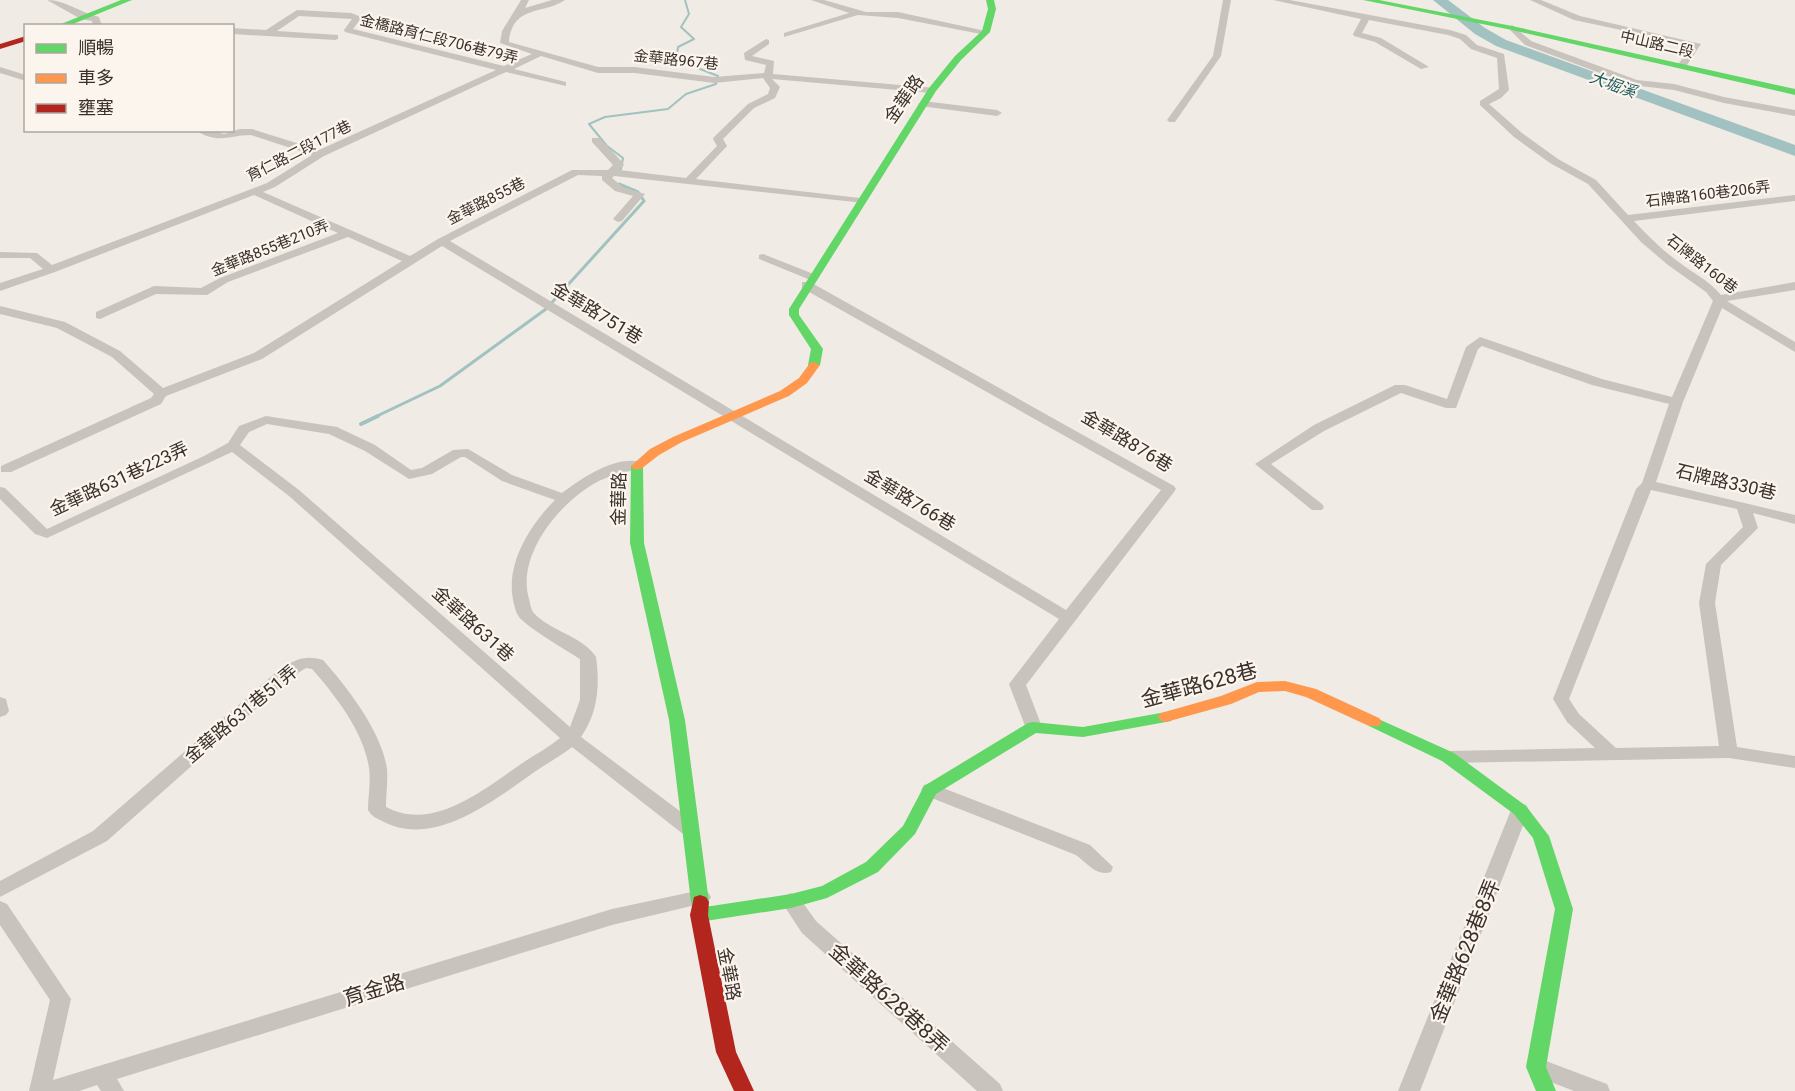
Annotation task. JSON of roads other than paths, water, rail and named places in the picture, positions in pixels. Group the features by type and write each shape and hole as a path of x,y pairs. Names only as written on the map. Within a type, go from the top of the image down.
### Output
{"street":[{"path":"51,0 84,17 96,19 97,24"},
{"path":"65,24 128,0"},
{"name":"金華路967巷","path":"525,0 519,13 510,23 504,44 598,70 646,70 714,80 726,80 739,75 767,76 932,90"},
{"path":"519,13 561,0"},
{"path":"815,0 875,16 898,15 986,32 992,9 990,0"},
{"path":"1172,120 1218,56 1227,0"},
{"path":"1277,0 1366,18 1357,34 1378,40 1424,67"},
{"name":"中山路二段","path":"1367,0 1512,28 1794,92"},
{"path":"1534,0 1577,18 1697,44 1682,66"},
{"path":"787,35 859,12"},
{"name":"金橋路育仁段706巷79弄","path":"268,33 297,13 358,17 348,30 563,84"},
{"name":"石牌路160巷","path":"1366,18 1463,37 1474,46 1501,56 1504,90 1498,96 1483,103 1518,135 1554,160 1592,182 1624,219 1672,264 1710,289 1719,301 1795,348"},
{"path":"1512,28 1528,43 1635,83 1674,87 1724,100 1795,113"},
{"path":"234,31 335,37"},
{"name":"金華路","path":"744,1091 726,1052 700,906 677,720 637,543 637,465 655,450 674,439 782,393 807,378 813,367 817,349 794,315 794,309 809,281 932,90 957,58 986,32"},
{"path":"0,47 24,39"},
{"path":"688,182 722,146 718,139 751,106 772,96 775,87 767,80 771,63 748,57 748,53 766,42"},
{"name":"育仁路二段177巷","path":"0,287 51,270 271,185 320,154 539,54"},
{"path":"0,70 24,77"},
{"path":"923,104 997,113"},
{"path":"207,132 224,137 240,132 252,132 320,154"},
{"path":"596,140 619,165 615,173 606,178 619,189 640,194 618,219"},
{"name":"金華路855巷","path":"3,468 156,401 161,393 258,356 409,260 576,171 615,173 860,201"},
{"name":"金華路855巷210弄","path":"253,191 409,260"},
{"name":"石牌路160巷206弄","path":"1624,219 1795,198"},
{"name":"金華路855巷210弄","path":"100,315 154,290 203,292 224,280 348,233"},
{"name":"金華路751巷","path":"442,241 733,415"},
{"path":"0,255 33,255 51,270"},
{"path":"763,257 809,281"},
{"name":"金華路876巷","path":"809,281 1027,410 1070,430 1169,489 1017,684 1033,727"},
{"path":"1610,752 1573,718 1561,699 1643,489 1648,485 1676,402 1719,301 1727,296 1795,286"},
{"path":"0,310 29,315 70,330 116,354 161,393"},
{"path":"1317,507 1262,464 1320,428 1400,388 1451,405 1473,347 1480,341 1596,382 1676,402"},
{"name":"金華路766巷","path":"733,415 1067,617"},
{"path":"233,446 244,429 266,420 332,430 370,448 409,475 427,471 458,453 468,453 507,478 563,498"},
{"name":"金華路631巷223弄","path":"0,490 40,531 46,534 233,446"},
{"name":"金華路631巷","path":"233,446 294,493 571,738 690,829"},
{"path":"571,738 588,707 591,674 588,657 525,614 517,580 532,538 563,498 587,481 626,466 637,465"},
{"path":"0,490 4,482 3,468"},
{"name":"石牌路330巷","path":"1648,485 1795,520"},
{"path":"1730,752 1707,603 1714,564 1751,528 1743,506"},
{"name":"金華路631巷51弄","path":"0,890 99,836 287,672 303,662 317,664 328,675 370,742 378,767 377,810 399,820 433,820 453,815 486,796 571,738"},
{"name":"金華路628巷","path":"1033,727 1083,732 1134,724 1226,700 1257,687 1285,686 1311,693 1448,756 1520,810 1541,836 1564,909 1536,1067"},
{"path":"0,703 0,711"},
{"path":"700,906 791,901 827,891 872,867 909,830 930,790 1033,727"},
{"path":"1448,756 1730,752 1795,762"},
{"path":"930,790 1083,850 1104,867"},
{"name":"金華路628巷8弄","path":"1409,1091 1520,810"},
{"name":"金華路628巷8弄","path":"791,901 809,927 992,1091"},
{"name":"育金路","path":"49,1091 107,1082 612,917 700,906"},
{"path":"0,909 61,999 40,1091"},
{"path":"1536,1067 1546,1091"},
{"path":"1536,1067 1599,1091"}],"waterway":[{"path":"616,173 621,169 623,158 607,146 589,124 605,117 668,109 686,94 716,84 718,76 690,65 677,55 678,47 694,39 681,27 689,14 685,0"},
{"name":"大堀溪","path":"1440,0 1480,31 1501,43 1795,151"},
{"path":"375,417 440,386 546,309 644,201 638,192 619,184"},
{"path":"361,424 378,416"}]}
